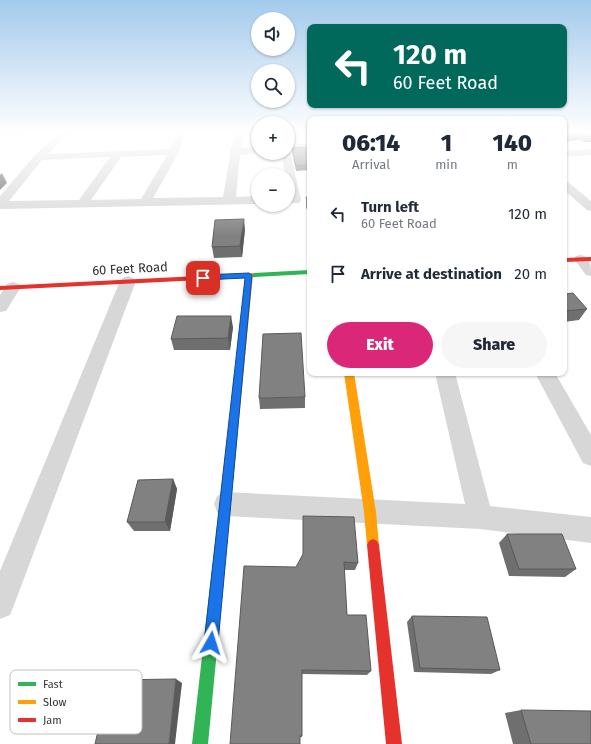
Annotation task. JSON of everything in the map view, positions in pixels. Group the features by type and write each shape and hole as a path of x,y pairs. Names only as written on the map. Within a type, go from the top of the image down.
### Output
{"street":[{"path":"0,204 31,167"},
{"path":"82,204 109,167"},
{"path":"144,203 165,167"},
{"path":"229,201 233,167"},
{"path":"567,187 591,207"},
{"path":"0,204 82,204 251,200"},
{"path":"295,200 307,200"},
{"path":"567,260 586,259 591,272"},
{"name":"60 Feet Road","path":"7,287 307,272"},
{"path":"200,744 249,275"},
{"path":"0,605 128,281"},
{"path":"0,307 7,287"},
{"path":"349,376 370,512 394,744"},
{"path":"446,376 480,517"},
{"path":"547,376 591,456"},
{"path":"226,504 480,517 591,530"}],"building":[{"path":"244,219 240,246 212,247 215,220"},
{"path":"573,293 587,309 567,311 567,294"},
{"path":"177,316 231,316 228,338 171,339"},
{"path":"301,333 305,397 259,398 263,334"},
{"path":"173,479 165,522 127,522 138,480"},
{"path":"303,516 354,517 358,563 344,562 347,615 366,615 371,671 302,670 302,736 300,736 300,744 230,744 244,566 296,567 303,554"},
{"path":"507,534 562,534 576,569 519,569"},
{"path":"412,616 487,617 500,670 420,668"},
{"path":"176,679 169,744 95,744 97,734 142,734 142,680"},
{"path":"521,710 591,711 591,744 531,744"}],"traffic: fast":[{"path":"238,276 307,272"},
{"path":"200,744 233,430"}],"traffic: slow":[{"path":"233,430 249,275"},
{"path":"349,376 370,512 373,545"}],"traffic: jam":[{"path":"567,260 591,259"},
{"path":"0,288 238,276"},
{"path":"373,545 394,744"}],"route":[{"path":"203,278 249,275 211,643"}]}
